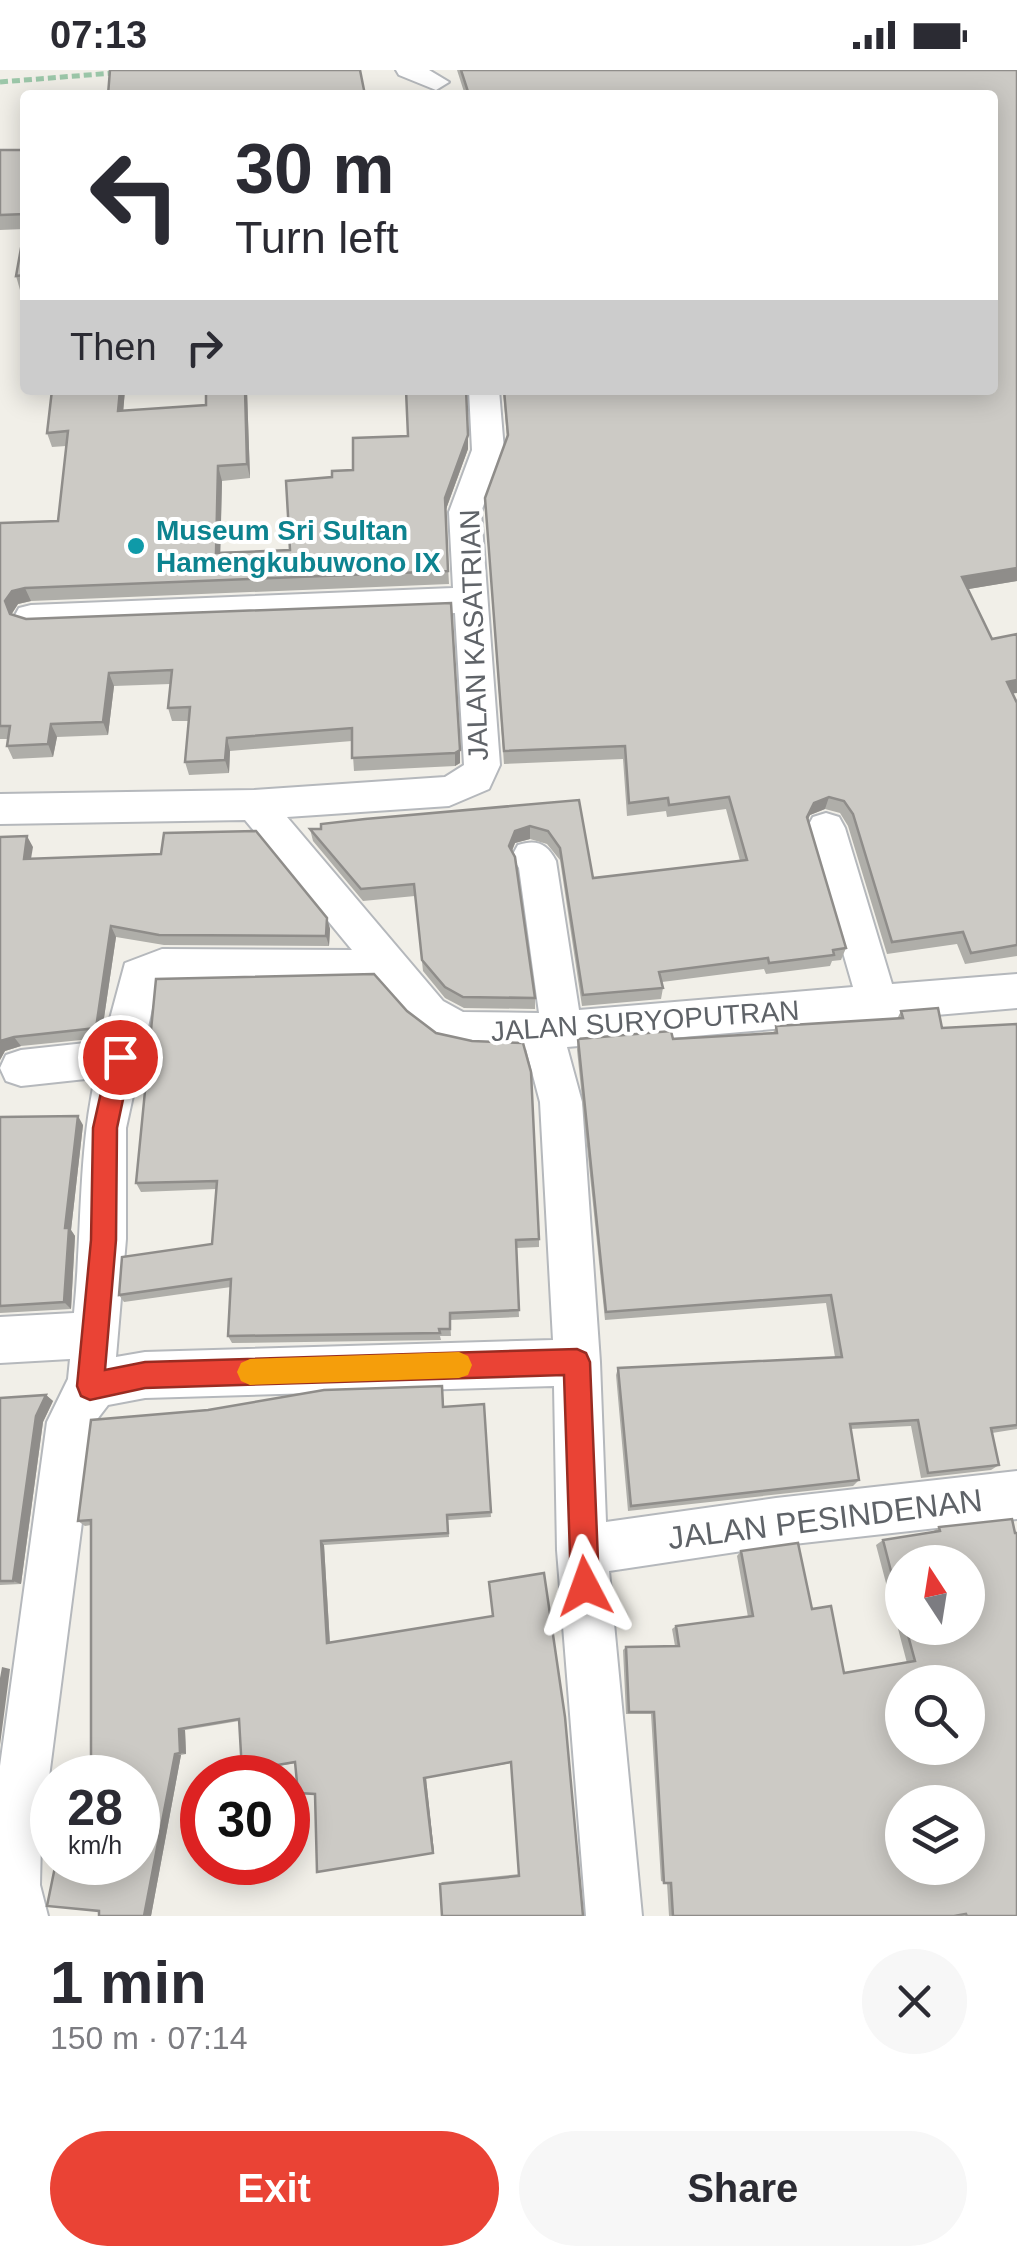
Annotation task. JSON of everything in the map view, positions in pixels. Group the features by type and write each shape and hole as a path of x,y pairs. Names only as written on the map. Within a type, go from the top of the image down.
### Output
{"street":[{"path":"408,70 436,82"},
{"name":"JALAN KASATRIAN","path":"254,805 449,791 476,779 482,765 465,512 488,450 484,395"},
{"path":"31,617 471,600"},
{"path":"0,809 254,805"},
{"name":"JALAN SURYOPUTRAN","path":"254,805 382,959 448,1028 475,1032 552,1030 878,1005 1017,990"},
{"path":"826,828 878,1005"},
{"path":"531,856 537,862 560,1102 577,1362 582,1550 614,1916"},
{"path":"20,1916 10,1862 11,1793 71,1422 76,1403 90,1386 104,1240 105,1128 139,975 149,968 226,964 356,967 382,959"},
{"path":"21,1068 120,1057"},
{"path":"0,1340 93,1335"},
{"path":"90,1386 145,1375 577,1362"},
{"name":"JALAN PESINDENAN","path":"582,1550 776,1522 1017,1496"}],"path":[{"path":"0,82 113,74"}],"building":[{"path":"110,70 360,70 364,90 108,90"},
{"path":"461,70 1017,70 1017,568 962,577 992,639 1017,634 1017,680 1007,682 1017,703 1017,945 971,953 963,932 892,942 853,814 844,801 829,797 814,803 807,817 846,948 833,950 834,955 769,963 768,958 659,972 663,988 583,995 560,848 548,831 530,826 515,831 509,846 515,857 535,998 463,997 445,987 422,960 414,884 361,889 310,829 365,819 579,800 593,878 747,860 729,797 669,805 668,798 629,803 625,746 504,751 485,498 508,435 504,395 998,395 998,90 467,90"},
{"path":"0,150 20,150 20,214 0,215"},
{"path":"51,395 120,395 118,411 206,405 206,395 245,395 247,464 218,466 216,553 290,550 286,481 332,477 332,471 353,470 353,438 408,436 406,395 466,395 468,435 445,498 448,571 25,588 12,591 5,601 10,614 26,619 451,603 460,750 352,758 352,728 227,738 225,760 185,762 190,707 168,708 172,670 109,673 103,722 51,724 48,744 7,746 10,726 0,726 0,523 58,521 68,431 47,433"},
{"path":"256,831 327,918 326,936 159,935 111,926 96,1028 0,1041 0,837 27,836 24,859 161,854 164,833"},
{"path":"374,974 407,1011 436,1033 472,1041 523,1043 531,1072 539,1239 516,1240 519,1310 450,1313 450,1329 439,1329 440,1333 228,1336 231,1279 119,1295 122,1257 212,1244 217,1181 136,1183 156,979"},
{"path":"938,1008 942,1028 1017,1024 1017,1425 991,1428 999,1465 928,1473 918,1420 850,1424 859,1480 631,1506 618,1368 842,1357 831,1295 606,1312 578,1039 671,1031 673,1039 777,1033 776,1026 903,1018 901,1011"},
{"path":"78,1116 65,1228 69,1228 64,1302 0,1306 0,1117"},
{"path":"442,1386 443,1407 484,1404 491,1512 447,1515 448,1533 321,1541 327,1643 493,1616 489,1582 544,1573 565,1717 583,1916 442,1916 440,1884 519,1876 511,1762 424,1778 433,1853 317,1872 310,1755 241,1755 239,1719 179,1729 180,1753 175,1754 160,1832 160,1755 91,1755 91,1520 78,1521 91,1420 208,1410 324,1390"},
{"path":"46,1395 36,1416 13,1581 0,1581 0,1398"},
{"path":"1012,1519 1017,1533 1017,1916 673,1916 671,1883 664,1883 654,1712 629,1712 626,1647 679,1646 676,1626 753,1616 741,1551 798,1543 812,1609 831,1606 844,1673 885,1666 885,1765 985,1765 985,1665 891,1665 915,1661 911,1645 985,1645 985,1545 885,1548 883,1540 940,1531 939,1527"},
{"path":"51,1885 150,1885 144,1916 99,1916 99,1911 47,1906"}],"slow traffic":[{"path":"250,1372 459,1365"}],"place":[{"name":"Museum Sri Sultan Hamengkubuwono IX","path":"136,546"}],"route":[{"path":"120,1057 105,1128 104,1240 90,1386 145,1375 577,1362 585,1586"}]}
